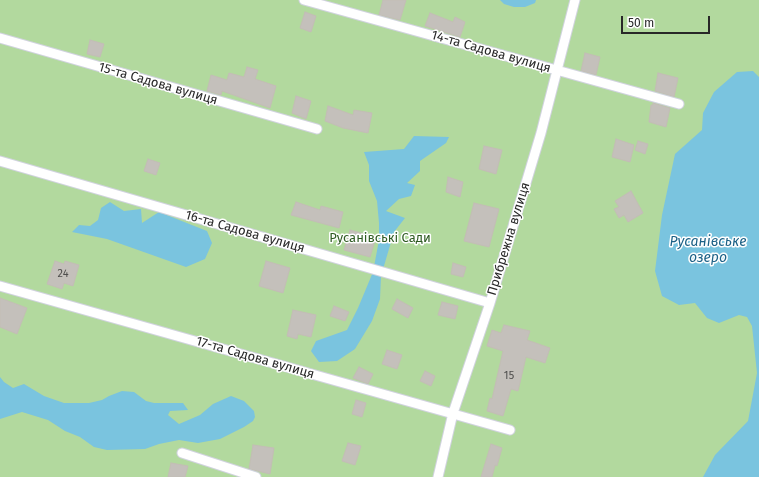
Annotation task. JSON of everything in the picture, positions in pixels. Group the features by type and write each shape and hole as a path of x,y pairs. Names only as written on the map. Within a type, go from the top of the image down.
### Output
{"street":[{"name":"14-та Садова вулиця","path":"304,0 678,104"},
{"name":"Прибрежна вулиця","path":"438,477 453,413 490,302 541,133 575,0"},
{"name":"15-та Садова вулиця","path":"0,38 317,129"},
{"name":"16-та Садова вулиця","path":"0,161 490,302"},
{"name":"17-та Садова вулиця","path":"0,286 510,430"},
{"path":"182,453 256,477"}],"green space":[{"name":"Русанівські Сади","path":"0,0 759,0 759,477 0,477"}],"water":[{"path":"500,0 536,0 535,3 525,7 514,7 504,4"},
{"name":"Русанівське озеро","path":"753,71 759,77 759,477 703,477 715,455 748,421 757,373 752,326 747,317 739,315 719,323 707,318 695,303 679,305 662,296 655,271 662,215 675,154 702,130 703,113 714,92 737,72"},
{"path":"414,136 449,137 446,143 420,161 420,171 407,183 415,185 411,196 399,199 386,211 405,218 394,232 381,276 380,299 372,321 355,349 337,361 319,362 311,351 316,341 347,330 373,272 379,240 379,223 377,201 369,181 369,165 364,152 404,149"},
{"path":"110,202 124,211 141,209 142,223 159,212 207,231 212,243 205,259 186,267 107,239 72,232 79,225 90,226 98,220 101,208"},
{"path":"0,377 4,382 13,388 24,384 44,396 64,403 89,403 102,400 122,391 134,392 146,401 154,403 183,403 188,410 170,411 168,415 179,424 200,415 213,404 231,396 244,401 254,411 255,417 253,421 244,427 220,439 198,443 179,440 159,444 145,449 107,450 94,447 80,437 65,431 48,420 22,412 0,419"}],"building":[{"path":"383,0 406,0 400,20 379,15"},
{"path":"305,12 316,16 311,32 300,28"},
{"path":"430,13 453,22 455,17 465,22 460,37 425,26"},
{"path":"90,40 104,44 100,57 87,54"},
{"path":"585,53 600,57 596,75 581,71"},
{"path":"247,67 258,70 255,79 276,86 270,108 222,91 221,95 207,91 211,75 227,80 229,73 244,77"},
{"path":"658,73 678,78 674,97 655,91"},
{"path":"296,96 311,101 306,119 292,113"},
{"path":"653,103 670,108 666,127 649,122 651,105 653,105"},
{"path":"328,106 353,115 354,110 372,113 368,133 343,128 325,121"},
{"path":"616,139 634,145 630,162 612,157"},
{"path":"638,141 648,144 645,154 635,150"},
{"path":"484,146 502,150 496,174 479,169"},
{"path":"148,159 160,163 156,175 144,171"},
{"path":"448,177 463,182 460,197 446,192"},
{"path":"631,191 643,213 628,222 624,215 619,218 614,209 619,207 615,201"},
{"path":"296,202 320,210 321,206 343,212 339,228 291,215"},
{"path":"474,203 499,209 489,247 464,241"},
{"path":"350,230 376,237 370,257 344,250"},
{"path":"55,261 64,264 65,261 79,265 73,286 64,283 62,289 47,284"},
{"path":"266,261 290,268 283,293 259,286"},
{"path":"453,263 466,267 463,277 451,274"},
{"path":"0,298 27,308 17,334 0,327"},
{"path":"397,299 413,308 408,318 392,309"},
{"path":"442,302 458,306 455,319 438,315"},
{"path":"334,306 349,312 345,321 330,316"},
{"path":"293,310 316,315 311,337 298,334 297,339 287,336"},
{"path":"504,325 530,331 527,340 550,348 545,363 526,357 518,391 511,389 503,416 487,411 490,398 492,399 503,351 487,346 492,330 501,333"},
{"path":"387,350 402,355 397,369 382,364"},
{"path":"359,367 373,374 368,384 353,378"},
{"path":"425,371 435,376 431,386 420,381"},
{"path":"356,400 366,403 362,417 352,414"},
{"path":"348,443 361,446 355,465 342,461"},
{"path":"491,444 502,448 497,466 495,465 492,477 481,477"},
{"path":"253,445 274,448 270,474 249,469"},
{"path":"171,463 188,466 185,477 168,477"}]}
